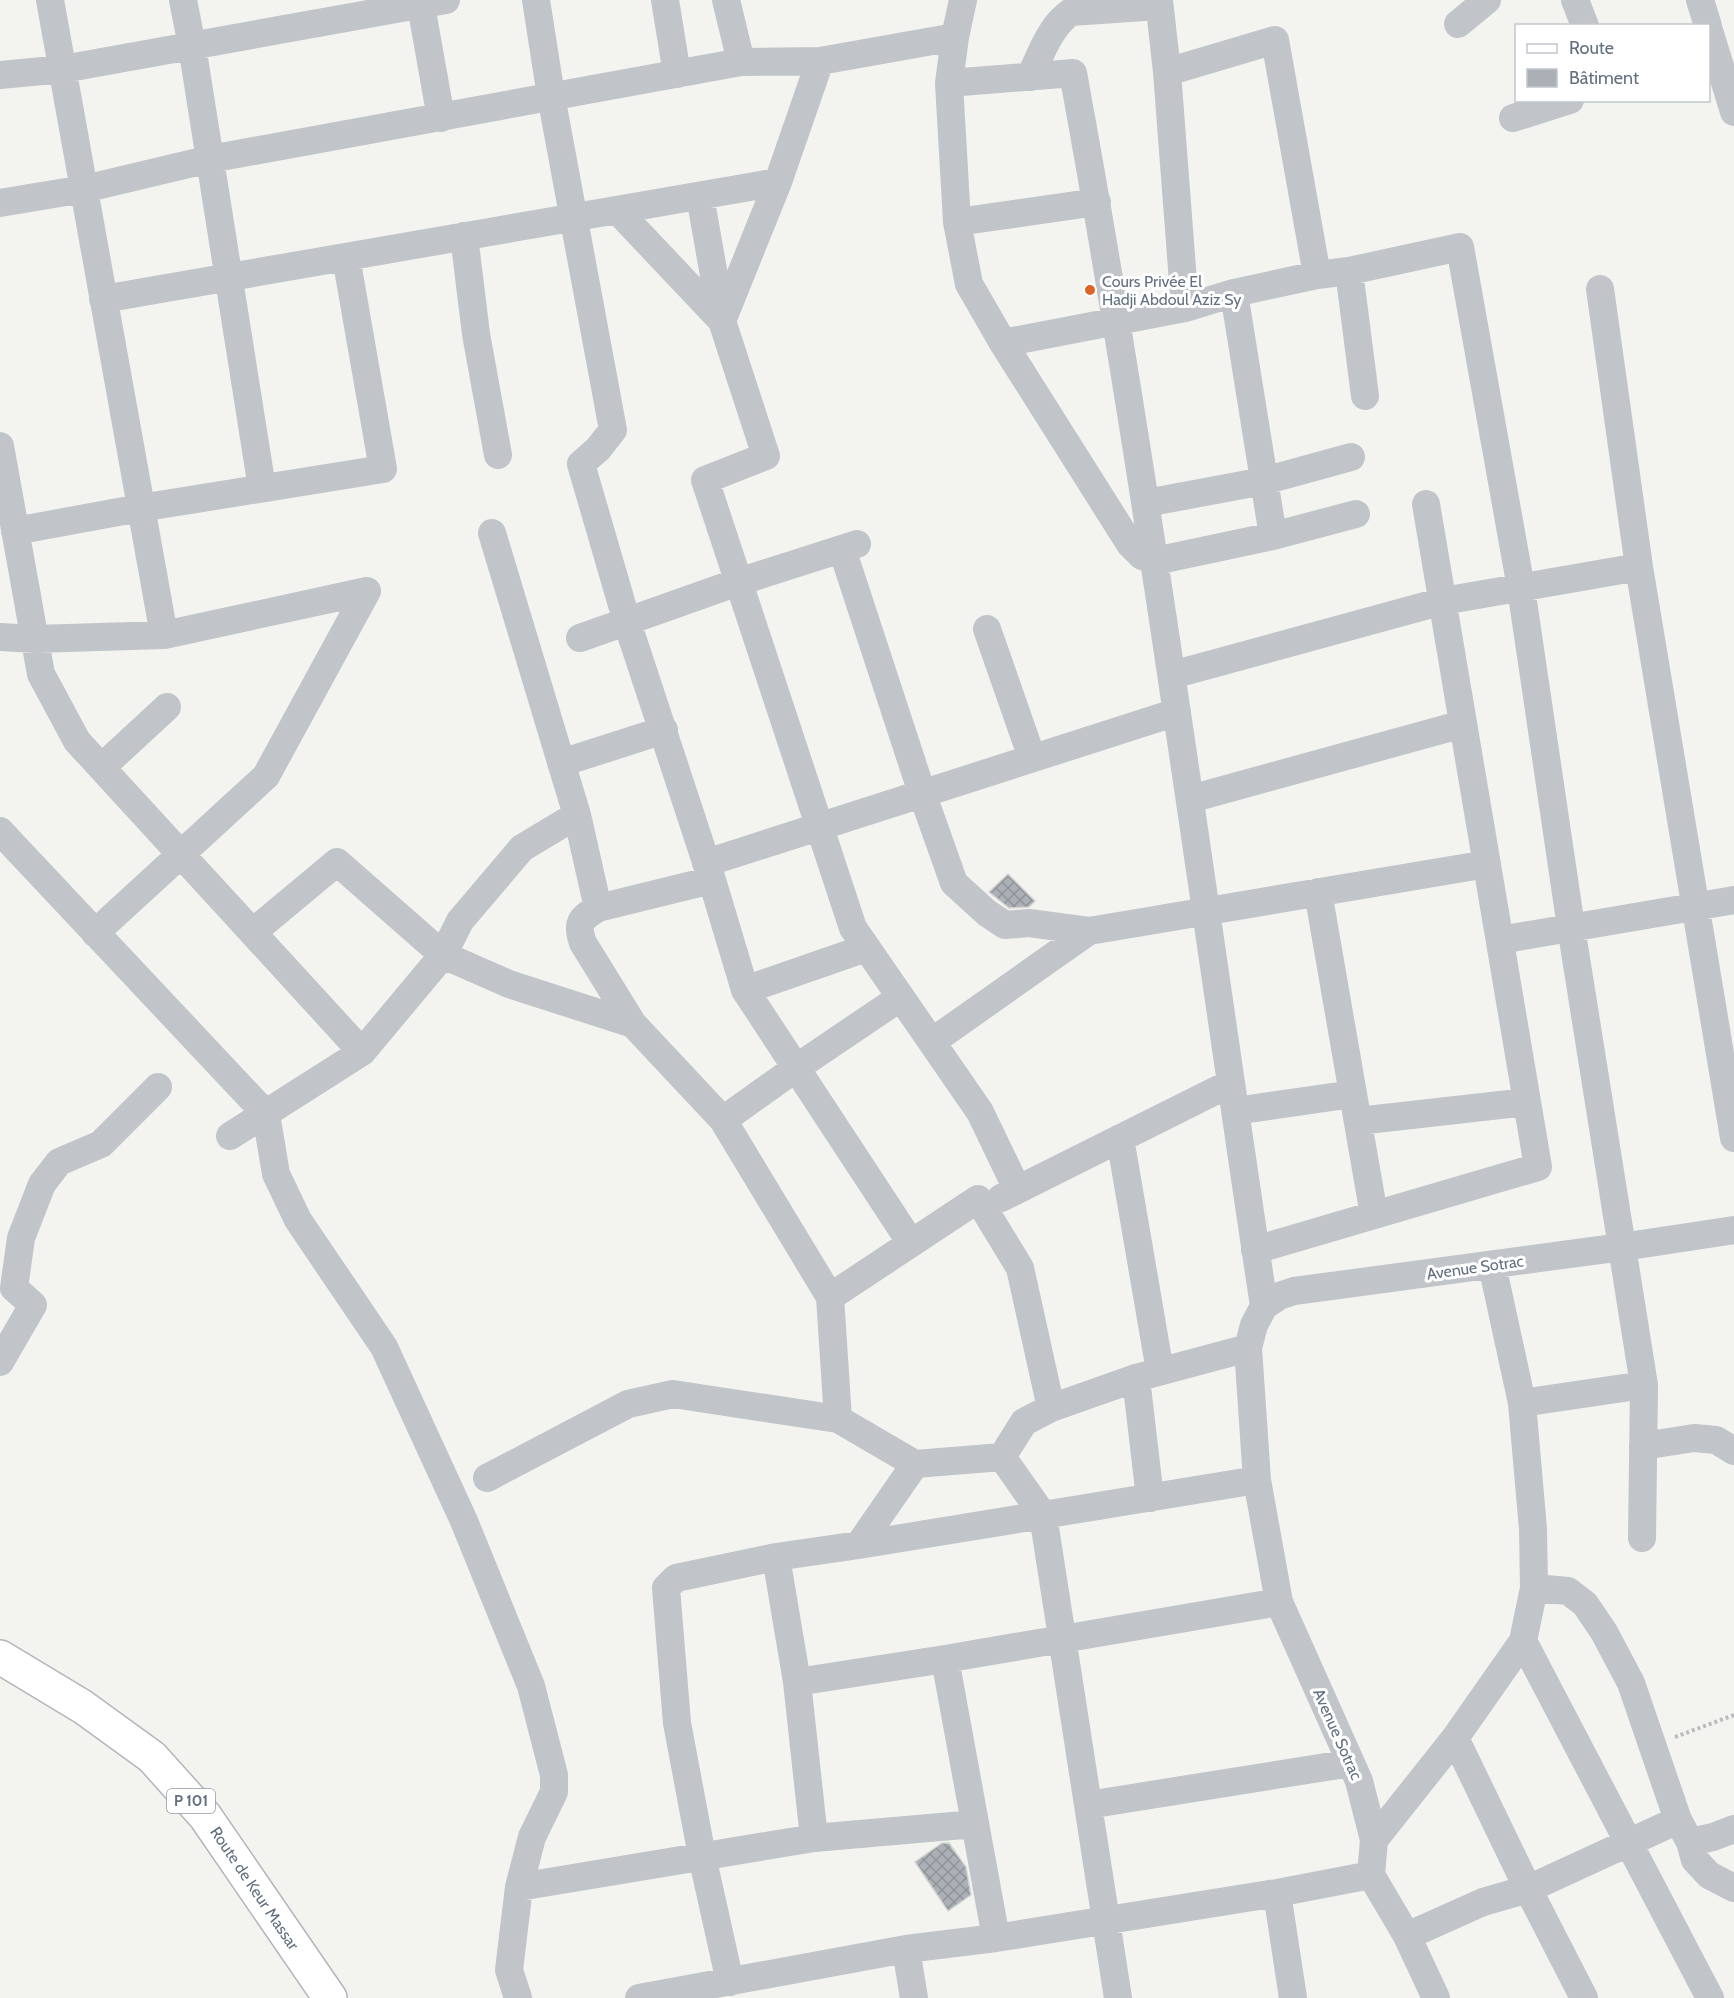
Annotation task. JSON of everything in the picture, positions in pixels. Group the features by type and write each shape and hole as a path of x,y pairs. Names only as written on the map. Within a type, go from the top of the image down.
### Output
{"main road":[{"name":"Route de Keur Massar","path":"0,1657 83,1707 152,1757 205,1816 325,1997"}],"street":[{"path":"50,0 164,635"},
{"path":"183,0 262,488"},
{"path":"536,0 551,96 613,430 598,449 580,464 627,622 664,730 745,990 911,1243"},
{"path":"665,0 677,74"},
{"path":"726,0 741,62"},
{"path":"963,0 949,83 957,222 969,284 1003,343 1130,544 1142,556 1155,561 1273,536 1356,514"},
{"path":"1458,24 1487,0"},
{"path":"1575,0 1584,24"},
{"path":"1700,0 1707,24"},
{"path":"0,75 63,69 192,46 304,13 429,2 441,118"},
{"path":"1030,77 1053,31 1060,20 1071,12 1159,3 1167,72 1185,308"},
{"path":"0,203 84,189 210,159 741,62 820,61 955,37"},
{"path":"1710,39 1713,58 1734,112"},
{"path":"1167,72 1275,40 1317,275"},
{"path":"722,321 778,182 820,61"},
{"path":"949,83 1074,73 1117,321 1155,561 1264,1306"},
{"path":"1514,118 1564,102"},
{"path":"103,299 778,182"},
{"path":"700,195 722,321 766,456 705,480 853,928 980,1112 1017,1189"},
{"path":"957,222 1097,202"},
{"path":"617,210 722,321"},
{"path":"464,237 476,334 498,455"},
{"path":"1003,343 1185,308 1234,293 1460,247 1521,588 1571,927 1644,1385 1642,1538"},
{"path":"9,520 140,508 383,468 346,256"},
{"path":"1349,271 1365,396"},
{"path":"1600,289 1639,567 1734,1138"},
{"path":"1234,293 1273,536"},
{"path":"0,446 9,520 41,674 77,741 362,1052"},
{"path":"1146,503 1264,481 1351,457"},
{"path":"1255,1250 1538,1167 1426,504"},
{"path":"492,533 577,815 598,908"},
{"path":"580,638 738,582 850,546 922,793 954,882 987,913 1005,925 1029,923 1089,931 1487,864"},
{"path":"1172,675 1443,601 1639,567"},
{"path":"0,636 35,639 164,635 367,591 266,776 95,933"},
{"path":"987,629 1032,758"},
{"path":"102,767 167,707"},
{"path":"838,1419 830,1297 723,1120 633,1024 583,943 580,923 585,916 598,908 709,872 819,826 1177,712"},
{"path":"1190,800 1463,724"},
{"path":"561,763 664,730"},
{"path":"230,1136 362,1052 443,955 460,921 522,848 577,815"},
{"path":"0,831 266,1114 276,1174 298,1220 384,1347 464,1521 531,1686 554,1775 554,1792 532,1837 519,1887 510,1970 518,1998"},
{"path":"253,932 337,862 443,955 509,984 633,1024"},
{"path":"1317,892 1374,1215"},
{"path":"1500,940 1734,900"},
{"path":"933,1041 1089,931"},
{"path":"745,990 866,948"},
{"path":"723,1120 901,997"},
{"path":"983,1207 1231,1083"},
{"path":"0,1362 33,1305 14,1288 21,1238 42,1184 59,1162 101,1144 158,1087"},
{"path":"1235,1111 1527,1102"},
{"path":"1120,1138 1148,1375 1150,1498"},
{"path":"830,1297 978,1199 1020,1268 1051,1408"},
{"name":"Avenue Sotrac","path":"1374,1840 1359,1781 1279,1602 1257,1480 1248,1348 1254,1325 1264,1306 1294,1291 1734,1230"},
{"path":"1436,1998 1407,1936 1371,1875 1374,1840 1455,1738 1523,1641 1534,1588 1533,1529 1522,1403 1492,1265"},
{"path":"1002,1457 1024,1422 1051,1408 1148,1375 1248,1348"},
{"path":"1522,1403 1644,1385"},
{"path":"488,1478 628,1404 673,1394 838,1419 915,1464 1002,1457"},
{"path":"1643,1446 1694,1438 1716,1440 1734,1450"},
{"path":"1002,1457 1043,1515 1118,1998"},
{"path":"859,1545 915,1464"},
{"path":"730,1982 702,1856 677,1723 666,1588 676,1578 776,1557 1257,1480"},
{"path":"776,1557 797,1682 814,1838"},
{"path":"1534,1588 1568,1591 1585,1604 1604,1632 1631,1683 1695,1860 1709,1875 1734,1888"},
{"path":"797,1682 1279,1602"},
{"path":"1523,1641 1710,1998"},
{"path":"945,1659 996,1938"},
{"path":"1455,1738 1584,1998"},
{"path":"1088,1805 1351,1763"},
{"path":"519,1887 814,1838 975,1824"},
{"path":"1407,1936 1483,1902 1528,1889 1629,1841 1684,1831 1713,1837 1734,1829"},
{"path":"639,1998 906,1949 996,1938 1276,1893 1371,1875"},
{"path":"1276,1893 1293,1998"},
{"path":"906,1949 914,1998"}],"path":[{"path":"1652,1745 1734,1715"}],"building":[{"path":"1008,874 1035,901 1029,907 1009,908 989,892"},
{"path":"942,1843 949,1843 966,1867 971,1895 948,1911 915,1862"}],"place":[{"name":"Cours Privée El Hadji Abdoul Aziz Sy","path":"1090,290"}]}
